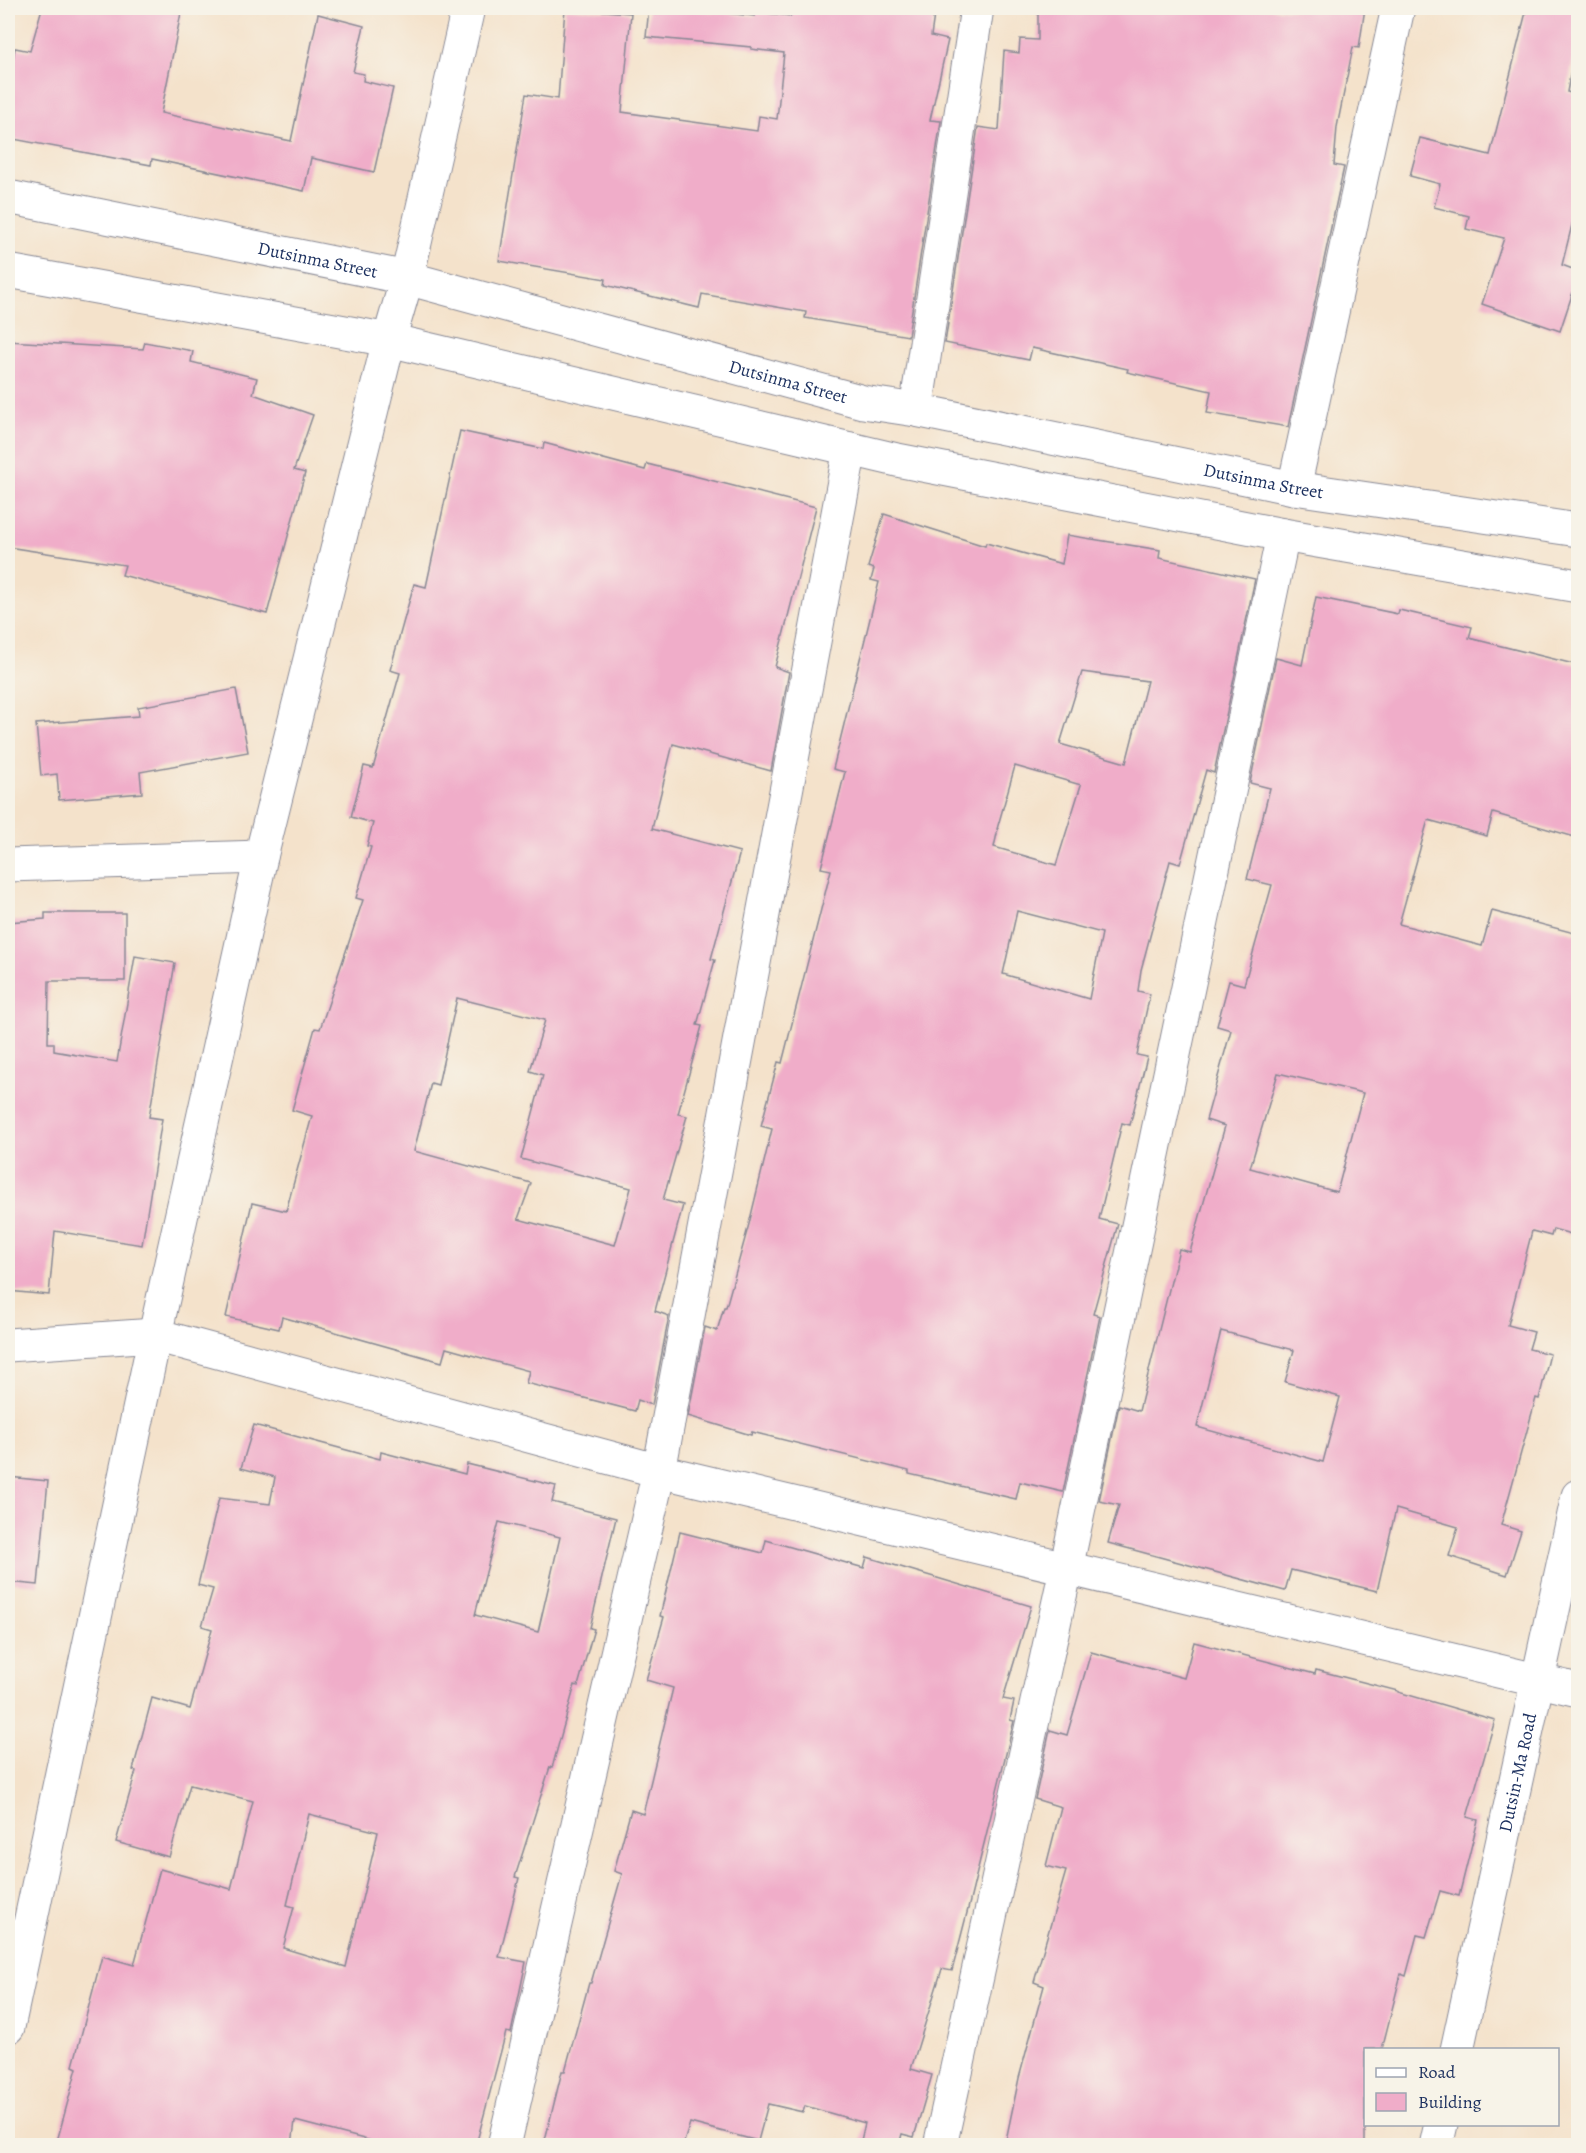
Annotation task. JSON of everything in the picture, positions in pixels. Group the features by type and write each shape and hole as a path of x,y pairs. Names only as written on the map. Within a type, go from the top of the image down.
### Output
{"street":[{"path":"8,2027 155,1335 261,857 389,340 407,278 468,8"},
{"path":"916,410 977,8"},
{"path":"1294,488 1398,8"},
{"name":"Dutsinma Street","path":"8,197 407,278 863,402 916,410 1294,488 1578,530"},
{"path":"8,271 389,340 850,449 1283,536 1578,586"},
{"path":"504,2145 659,1471 850,449"},
{"path":"940,2145 1066,1569 1283,536"},
{"path":"8,865 261,857"},
{"path":"8,1345 155,1335 659,1471 1578,1690"},
{"name":"Dutsin-Ma Road","path":"1457,2048 1578,1496"},
{"path":"1436,2145 1441,2126"}],"building":[{"path":"42,8 182,8 161,113 291,141 318,14 364,26 353,72 364,74 363,81 393,88 374,172 311,158 304,191 152,159 151,165 8,138 8,87 15,48 30,51"},
{"path":"565,8 631,13 622,112 757,131 759,116 777,119 784,53 751,49 751,47 646,37 649,8 673,8 755,16 756,12 791,16 792,8 935,8 931,36 948,40 930,120 941,121 908,336 805,318 806,312 702,294 699,308 605,285 606,279 499,261 526,94 558,99"},
{"path":"1038,8 1261,8 1311,11 1312,8 1365,8 1359,48 1353,47 1337,127 1334,165 1344,167 1288,427 1207,413 1211,391 1127,372 1128,369 1032,348 1029,360 945,343 978,127 999,130 1004,51 1019,53 1020,39 1038,40"},
{"path":"1527,8 1578,8 1578,33 1567,92 1578,95 1578,201 1562,265 1578,271 1578,277 1560,331 1482,304 1504,238 1466,229 1469,216 1434,207 1440,184 1410,176 1420,138 1490,155"},
{"path":"8,341 143,349 145,342 193,351 191,362 257,378 253,394 313,415 294,470 305,473 267,614 122,575 125,565 8,547"},
{"path":"460,431 543,449 544,443 645,470 647,464 816,507 775,667 789,672 771,771 673,744 652,829 740,852 711,959 715,960 697,1025 702,1026 678,1114 687,1116 663,1200 683,1205 655,1311 669,1316 652,1405 638,1400 635,1411 526,1383 529,1371 446,1348 442,1362 282,1317 279,1329 226,1317 252,1203 286,1211 312,1116 292,1110 315,1028 320,1029 363,900 356,898 371,847 367,846 373,823 351,817 364,766 373,768 400,673 390,670 414,584 426,587","holes":["457,998 545,1020 530,1071 543,1075 521,1159 631,1188 615,1245 518,1219 531,1183 414,1151 431,1083 438,1085"]},
{"path":"884,514 985,546 986,543 1062,564 1067,535 1160,550 1159,558 1255,579 1214,773 1206,770 1180,864 1170,861 1141,970 1138,991 1150,994 1137,1055 1147,1057 1130,1125 1122,1123 1099,1219 1118,1224 1093,1314 1100,1316 1063,1492 1020,1482 1016,1499 909,1474 909,1471 752,1432 751,1435 688,1416 705,1327 717,1331 749,1224 772,1129 761,1126 778,1062 782,1063 831,870 821,868 845,772 833,769 879,582 871,580 874,569 868,567","holes":["1082,672 1147,681 1126,763 1060,744","1015,766 1081,785 1056,865 994,847","1017,911 1102,933 1089,999 1003,974"]},
{"path":"1316,597 1398,614 1399,610 1472,627 1469,638 1578,665 1578,838 1493,813 1487,836 1428,820 1399,924 1482,946 1492,911 1578,934 1578,1122 1571,1150 1578,1152 1578,1236 1553,1229 1551,1236 1532,1231 1508,1325 1534,1332 1529,1349 1550,1354 1539,1399 1536,1398 1501,1525 1521,1531 1507,1575 1449,1556 1458,1527 1396,1509 1377,1591 1291,1570 1285,1591 1108,1543 1119,1505 1099,1501 1119,1405 1139,1411 1179,1249 1190,1252 1225,1126 1206,1120 1231,1030 1217,1026 1229,981 1244,985 1272,885 1247,879 1270,788 1250,783 1276,658 1302,665","holes":["1278,1073 1363,1093 1337,1192 1250,1168","1221,1331 1294,1350 1285,1382 1340,1397 1323,1462 1197,1427"]},
{"path":"236,689 248,752 140,772 142,793 59,800 57,774 41,776 36,724 139,716 138,707"},
{"path":"45,913 125,913 125,981 49,981 48,1043 54,1043 54,1051 117,1062 135,956 175,963 149,1117 162,1119 142,1245 55,1231 49,1295 8,1291 8,922 45,919"},
{"path":"254,1425 380,1459 381,1452 465,1474 467,1464 556,1486 552,1502 616,1518 590,1628 594,1629 578,1686 575,1685 552,1768 550,1767 515,1877 519,1878 499,1957 526,1962 511,2033 506,2032 476,2145 387,2145 295,2121 292,2145 56,2145 77,2068 73,2066 102,1956 134,1965 160,1869 231,1889 253,1801 190,1785 169,1857 116,1842 136,1771 133,1770 152,1698 190,1709 212,1629 202,1626 213,1589 198,1585 219,1498 270,1504 275,1477 241,1468","holes":["499,1522 560,1537 538,1632 475,1615","309,1814 378,1832 346,1967 283,1948 294,1907 287,1905"]},
{"path":"8,1477 48,1481 38,1585 8,1582"},
{"path":"680,1532 763,1553 766,1540 864,1568 867,1557 1031,1606 1003,1699 1014,1701 1010,1720 1014,1721 952,1971 942,1969 911,2069 932,2075 914,2137 902,2134 899,2145 860,2145 865,2123 805,2106 803,2112 768,2104 758,2141 690,2123 683,2145 569,2145 545,2140 562,2071 565,2071 622,1874 614,1871 631,1810 643,1814 673,1688 646,1680 664,1617 660,1616"},
{"path":"1194,1642 1315,1674 1316,1670 1398,1691 1495,1720 1467,1817 1478,1820 1459,1896 1440,1891 1426,1937 1417,1935 1406,1976 1401,1974 1382,2048 1364,2048 1365,2145 1005,2145 1019,2078 1044,1986 1034,1982 1066,1871 1046,1866 1061,1807 1035,1799 1050,1730 1067,1735 1091,1652 1184,1678"}]}
